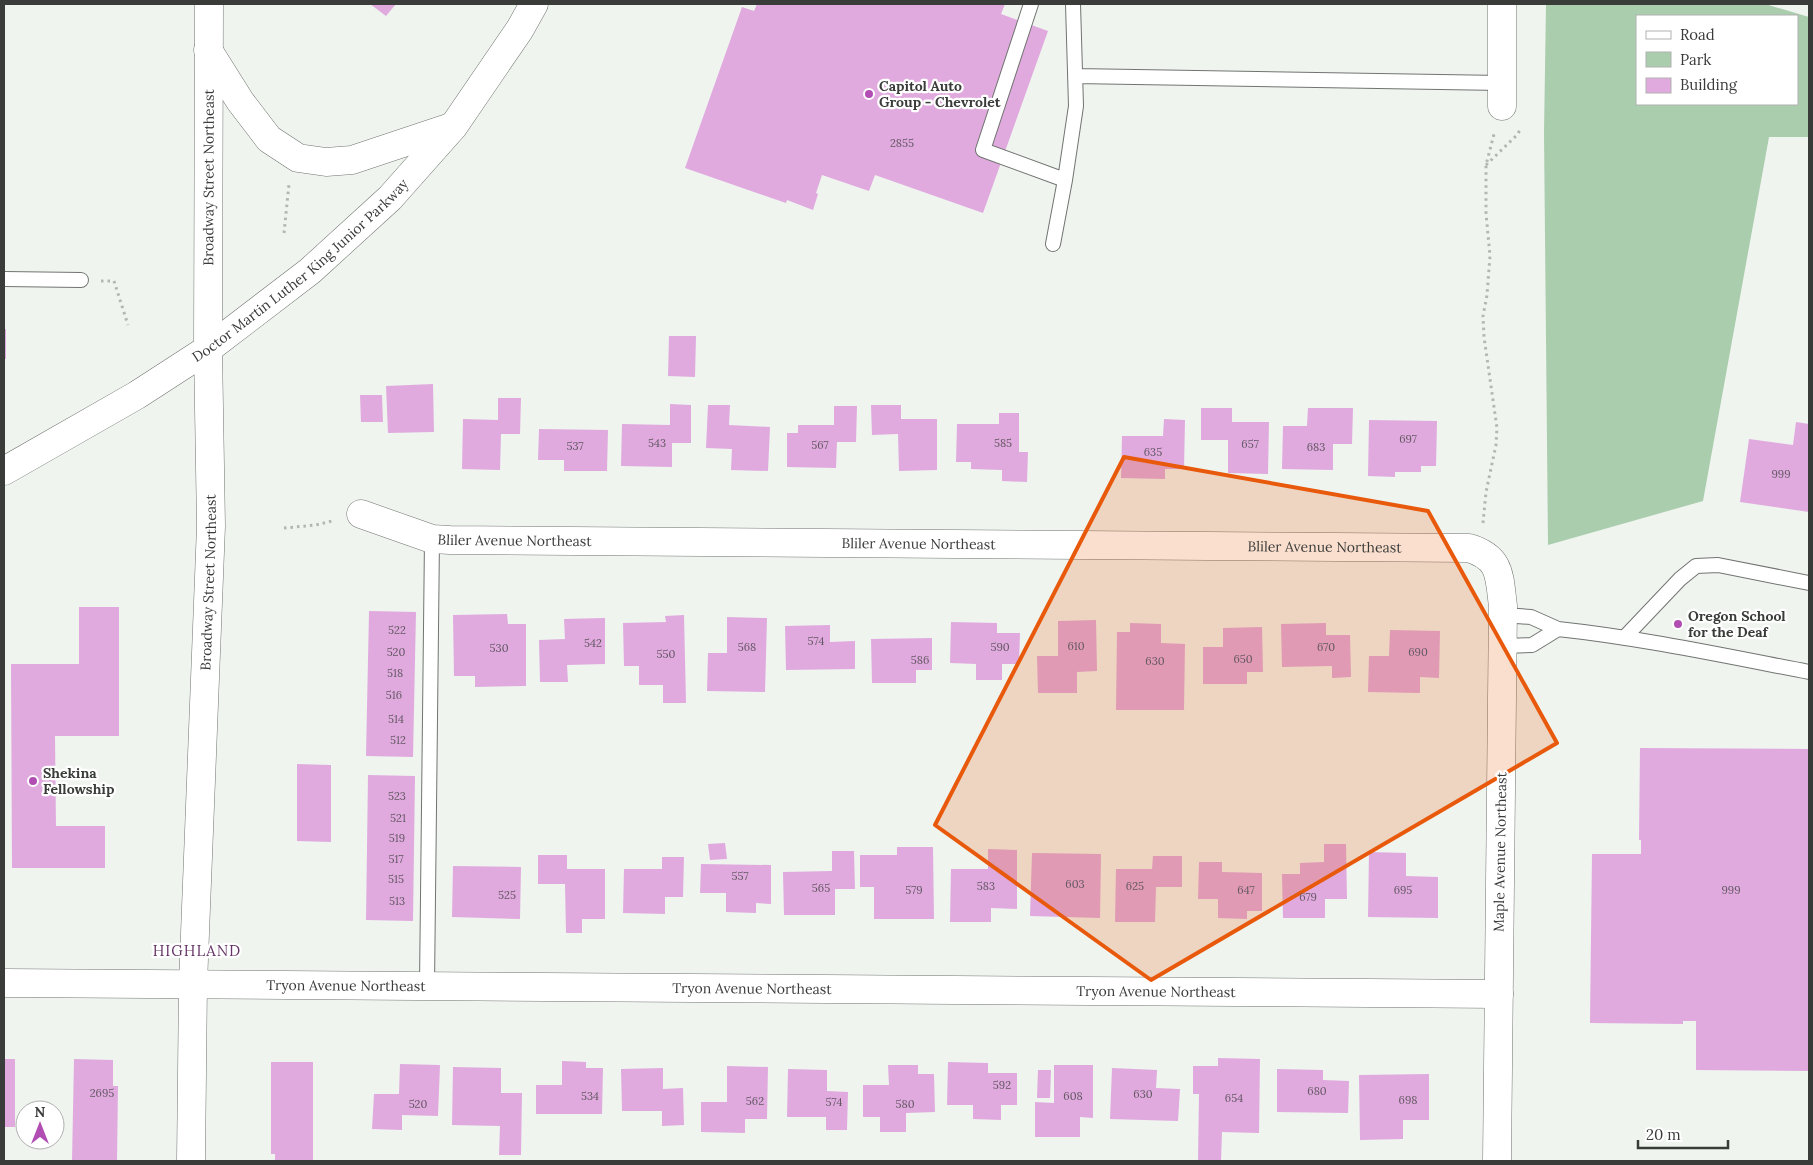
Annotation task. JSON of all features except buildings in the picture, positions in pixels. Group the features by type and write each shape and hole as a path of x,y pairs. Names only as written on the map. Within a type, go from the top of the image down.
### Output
{"main road":[{"name":"Broadway Street Northeast","path":"191,1161 193,984 211,526 208,349 209,4"},
{"name":"Doctor Martin Luther King Junior Parkway","path":"4,471 137,395 208,349 310,271 390,198 453,127 520,28 534,4"},
{"path":"1502,4 1502,95"},
{"path":"208,50 240,101 269,138 298,158 326,162 352,160 453,127"},
{"name":"Bliler Avenue Northeast","path":"361,514 432,539 1469,548 1481,551"},
{"name":"Maple Avenue Northeast","path":"1481,551 1494,561 1503,606 1497,1161"},
{"name":"Tryon Avenue Northeast","path":"4,983 1499,994"}],"lane":[{"path":"1031,4 983,150 1065,180"},
{"path":"1053,244 1076,106 1073,4"},
{"path":"1075,76 1502,95"},
{"path":"4,279 81,280"},
{"path":"427,986 432,539"},
{"path":"1624,638 1680,579 1696,566 1718,565 1809,583"},
{"path":"1503,615 1530,617 1558,629 1624,638 1809,672"},
{"path":"1503,646 1532,645 1558,629"}],"path":[{"path":"1481,551 1486,492 1496,445 1497,428 1483,316 1487,295 1490,256 1486,213 1486,165 1502,95"},
{"path":"284,233 290,179"},
{"path":"81,280 114,281 128,325"},
{"path":"284,528 316,525 361,514"}],"highlighted area":[{"path":"1124,457 1428,511 1557,743 1151,980 935,825"}],"green space":[{"path":"1546,4 1765,4 1809,17 1809,137 1769,137 1703,501 1548,545 1544,133"}],"place":[{"name":"Capitol Auto Group - Chevrolet","path":"869,94"},
{"name":"Oregon School for the Deaf","path":"1678,624"},
{"name":"Shekina Fellowship","path":"33,781"}],"district":[{"name":"HIGHLAND","path":"197,951"}]}
